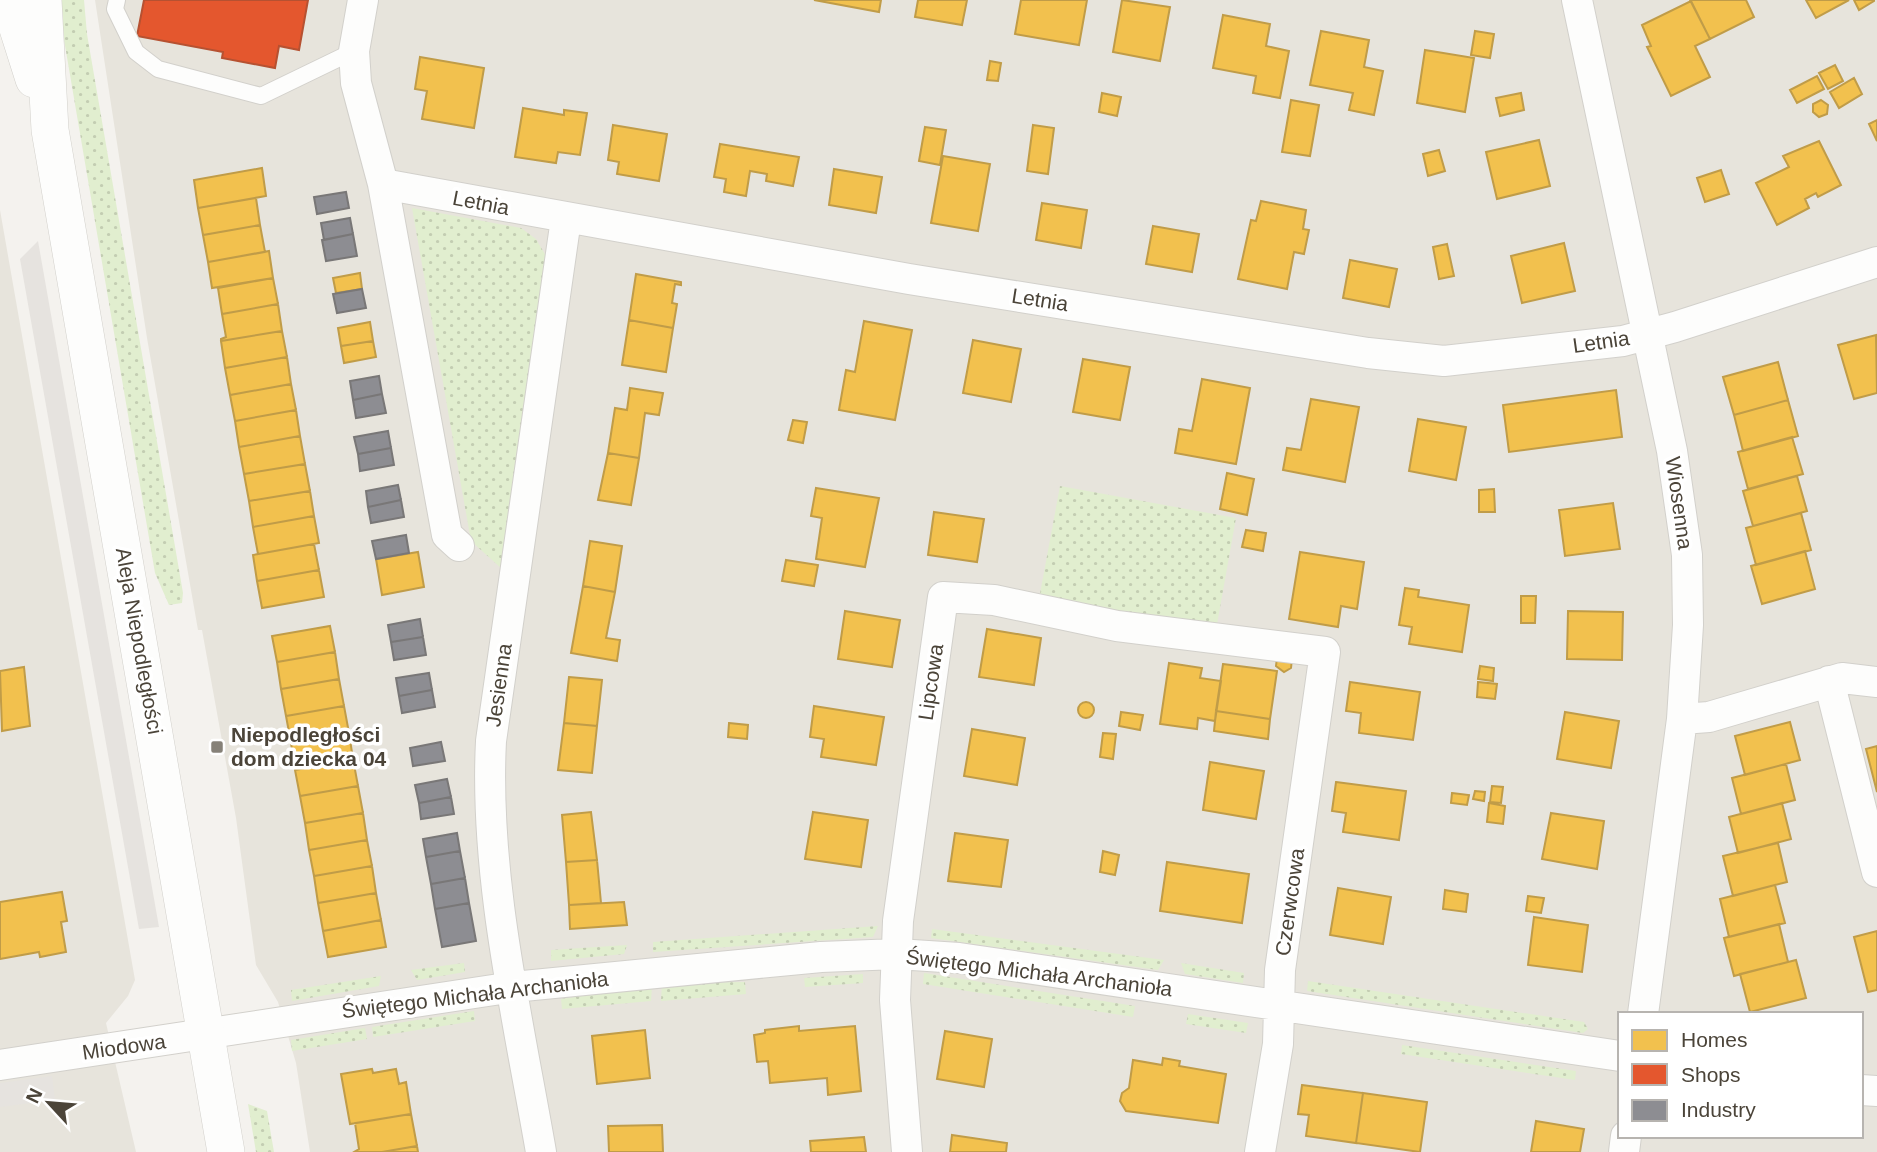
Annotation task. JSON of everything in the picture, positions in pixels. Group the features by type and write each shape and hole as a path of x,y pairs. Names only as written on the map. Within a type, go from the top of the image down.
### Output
{"street":[{"name":"Aleja Niepodległości","path":"9,0 50,130"},
{"name":"Aleja Niepodległości","path":"43,0 50,130 226,1152"},
{"path":"363,0 354,51 362,109 383,184 447,535 460,546"},
{"name":"Wiosenna","path":"1577,0 1672,452 1687,555 1688,625 1682,719 1643,1012"},
{"name":"Letnia","path":"383,184 566,219 1376,354 1444,361 1622,341 1877,262"},
{"name":"Jesienna","path":"541,1152 513,987 489,802 490,744 566,219"},
{"name":"Lipcowa","path":"907,1152 895,1000 898,921 943,597 994,600 1117,626 1325,652"},
{"name":"Czerwcowa","path":"1260,1152 1278,1044 1280,970 1325,652"},
{"path":"1682,719 1709,717 1842,678 1877,682"},
{"path":"1829,681 1877,872"},
{"name":"Świętego Michała Archanioła","path":"206,1035 513,987 821,957 897,954 959,958 1618,1056"},
{"name":"Miodowa","path":"0,1065 206,1035"}],"lane":[{"path":"117,0 115,9 136,52 158,69 261,96 354,51"}],"shaded area":[{"path":"95,0 1877,0 1877,1152 310,1152 296,1063 278,1002 256,965 236,818 202,630 198,630 147,338"},
{"path":"0,210 135,980 128,996 106,1023 136,1152 0,1152"},
{"path":"38,241 159,927 139,929 20,259"},
{"path":"52,1076 55,1100 0,1107 0,1083"}],"green space":[{"path":"60,0 84,0 87,34 183,593 182,603 169,605 155,573 62,28"},
{"path":"412,208 521,228 536,239 546,256 502,569 471,541"},
{"path":"1060,486 1236,518 1216,630 1039,599"},
{"path":"878,926 873,937 653,952 653,942"},
{"path":"932,929 1164,960 1158,970 931,938"},
{"path":"627,945 624,954 551,961 551,950"},
{"path":"464,963 465,972 417,980 411,970"},
{"path":"1181,963 1244,973 1243,983 1185,974"},
{"path":"924,973 1135,1006 1133,1017 923,984"},
{"path":"863,974 863,983 805,987 804,978"},
{"path":"381,976 379,986 292,1001 291,990"},
{"path":"1308,981 1584,1022 1588,1029 1583,1033 1307,991"},
{"path":"745,982 746,994 661,1001 662,983"},
{"path":"652,986 651,1001 562,1009 561,999"},
{"path":"474,1011 475,1021 373,1037 372,1027"},
{"path":"1188,1014 1248,1023 1246,1033 1186,1024"},
{"path":"365,1028 367,1039 292,1051 291,1040"},
{"path":"1402,1045 1576,1071 1575,1080 1401,1054"},
{"path":"248,1104 267,1111 274,1152 256,1152"}],"building: Homes":[{"path":"814,0 881,0 879,12"},
{"path":"918,0 967,0 962,25 915,17"},
{"path":"1021,0 1087,0 1079,45 1015,34"},
{"path":"1122,0 1170,7 1160,61 1113,52"},
{"path":"1690,0 1746,0 1754,17 1710,39"},
{"path":"1806,0 1849,0 1816,18"},
{"path":"1854,0 1874,0 1874,1 1859,10"},
{"path":"1691,1 1710,39 1695,46 1710,77 1671,96 1647,47 1651,46 1642,25"},
{"path":"1223,15 1270,24 1266,46 1289,51 1280,98 1253,93 1256,76 1213,68"},
{"path":"1321,31 1369,40 1364,67 1383,71 1374,115 1349,110 1353,93 1310,85"},
{"path":"1475,31 1494,34 1490,58 1471,55"},
{"path":"1425,50 1474,58 1465,112 1417,103"},
{"path":"420,57 484,68 474,128 422,119 427,91 415,89"},
{"path":"990,61 1001,63 998,81 987,80"},
{"path":"1835,65 1843,81 1828,89 1819,73"},
{"path":"1817,76 1824,89 1797,103 1790,90"},
{"path":"1854,78 1862,94 1839,108 1830,92"},
{"path":"1102,93 1121,97 1117,116 1099,112"},
{"path":"1521,93 1524,110 1500,116 1496,98"},
{"path":"1291,100 1319,105 1310,156 1282,152"},
{"path":"1821,100 1828,105 1827,114 1819,117 1813,112 1813,104"},
{"path":"523,108 564,115 564,110 587,113 580,155 558,152 556,163 515,157"},
{"path":"1877,120 1877,141 1869,124"},
{"path":"613,125 667,134 659,181 617,174 619,162 608,160"},
{"path":"1033,125 1054,128 1048,174 1027,171"},
{"path":"925,127 946,130 940,165 919,161"},
{"path":"1539,140 1550,186 1497,199 1486,152"},
{"path":"1819,141 1841,185 1818,197 1816,193 1805,199 1809,208 1777,225 1756,183 1789,167 1783,156"},
{"path":"720,144 799,157 793,186 766,181 767,174 750,171 746,196 724,192 726,179 714,177"},
{"path":"1439,150 1445,171 1428,176 1423,154"},
{"path":"943,156 990,164 978,231 931,223"},
{"path":"262,168 266,196 198,208 194,180"},
{"path":"834,169 882,177 876,213 829,205"},
{"path":"1721,170 1729,194 1705,202 1697,178"},
{"path":"256,198 260,225 203,235 198,208"},
{"path":"1261,201 1306,210 1303,229 1309,230 1304,254 1294,252 1287,289 1238,279 1251,220 1256,221"},
{"path":"1042,203 1087,210 1081,248 1036,240"},
{"path":"260,225 265,252 208,262 203,235"},
{"path":"1153,226 1199,234 1192,272 1146,264"},
{"path":"1564,243 1575,291 1522,303 1511,256"},
{"path":"1447,244 1454,276 1439,279 1433,247"},
{"path":"269,251 273,278 212,288 208,262"},
{"path":"1350,260 1397,269 1389,307 1343,298"},
{"path":"360,273 362,289 336,293 333,278"},
{"path":"636,274 681,282 681,285 675,284 672,303 677,304 673,328 629,320"},
{"path":"273,278 278,304 222,314 218,288"},
{"path":"278,304 282,331 221,341 226,337 222,314"},
{"path":"629,320 673,328 666,372 622,365"},
{"path":"864,321 912,330 895,420 839,410 846,370 855,372"},
{"path":"370,322 373,341 341,346 338,328"},
{"path":"282,331 287,357 225,368 221,341"},
{"path":"1876,335 1877,393 1854,399 1838,345"},
{"path":"973,340 1021,349 1011,402 963,393"},
{"path":"373,341 376,357 344,363 341,346"},
{"path":"287,357 291,384 230,395 225,368"},
{"path":"1083,359 1130,367 1120,420 1073,412"},
{"path":"1778,362 1788,400 1734,415 1723,377"},
{"path":"1202,379 1250,388 1236,464 1175,453 1179,429 1192,431"},
{"path":"291,384 296,410 235,421 230,395"},
{"path":"630,388 663,393 659,415 645,413 639,458 608,453 615,408 627,410"},
{"path":"1616,390 1622,437 1509,452 1503,405"},
{"path":"1311,399 1359,407 1345,482 1283,470 1287,448 1301,450"},
{"path":"1788,400 1798,436 1743,451 1734,415"},
{"path":"296,410 300,436 239,447 235,421"},
{"path":"1418,419 1466,427 1456,480 1409,471"},
{"path":"793,420 807,422 803,443 788,440"},
{"path":"300,436 305,464 244,474 239,447"},
{"path":"1792,437 1803,474 1748,489 1738,452"},
{"path":"608,453 639,458 631,505 598,500"},
{"path":"305,464 310,491 249,501 244,474"},
{"path":"1227,473 1254,479 1247,515 1220,509"},
{"path":"1797,476 1807,511 1753,526 1743,491"},
{"path":"816,488 879,498 865,567 816,559 822,518 811,516"},
{"path":"1494,489 1495,512 1479,512 1479,490"},
{"path":"310,491 314,516 253,527 249,501"},
{"path":"1613,503 1620,549 1565,556 1559,510"},
{"path":"934,512 984,519 977,562 928,555"},
{"path":"1801,513 1811,550 1756,565 1746,528"},
{"path":"314,516 319,543 258,554 253,527"},
{"path":"1246,530 1266,533 1263,551 1242,547"},
{"path":"590,541 622,546 615,592 583,586"},
{"path":"314,544 319,570 257,581 253,555"},
{"path":"1805,551 1815,589 1762,604 1751,566"},
{"path":"418,552 424,587 382,595 376,559"},
{"path":"1300,552 1364,562 1357,609 1341,606 1338,627 1289,619"},
{"path":"786,560 818,565 814,586 782,581"},
{"path":"319,570 324,597 262,608 257,581"},
{"path":"583,586 615,592 606,638 620,640 617,661 571,653"},
{"path":"1405,588 1419,590 1418,597 1469,605 1462,652 1409,644 1412,627 1399,625"},
{"path":"1521,596 1536,596 1535,623 1521,623"},
{"path":"845,611 900,620 892,667 838,659"},
{"path":"1568,611 1623,612 1622,660 1567,659"},
{"path":"330,626 335,652 277,662 272,636"},
{"path":"987,629 1041,638 1034,685 979,677"},
{"path":"335,652 339,679 281,689 277,662"},
{"path":"1277,658 1292,659 1291,668 1284,672 1276,666"},
{"path":"1169,663 1202,668 1200,678 1221,681 1215,721 1198,718 1197,729 1160,724"},
{"path":"1223,664 1277,671 1270,719 1216,711"},
{"path":"1480,666 1494,668 1493,681 1478,679"},
{"path":"24,667 30,726 2,731 0,671"},
{"path":"569,677 602,680 597,726 564,723"},
{"path":"339,679 344,706 286,716 281,689"},
{"path":"1350,682 1420,692 1413,740 1359,733 1361,713 1346,711"},
{"path":"1478,682 1497,684 1495,699 1477,697"},
{"path":"1086,702 1094,710 1086,718 1078,710"},
{"path":"344,706 349,733 291,743 286,716"},
{"path":"814,706 884,717 876,765 821,757 824,739 810,737"},
{"path":"1216,711 1270,719 1268,739 1214,731"},
{"path":"1121,712 1143,715 1140,730 1119,726"},
{"path":"1565,712 1619,721 1611,768 1557,759"},
{"path":"1790,722 1800,760 1745,775 1735,736"},
{"path":"564,723 597,726 592,773 558,770"},
{"path":"729,723 748,725 747,739 728,737"},
{"path":"972,729 1025,738 1017,785 964,776"},
{"path":"349,733 353,759 295,770 291,743"},
{"path":"1103,733 1116,734 1113,759 1100,757"},
{"path":"1877,746 1877,792 1866,749"},
{"path":"353,759 358,786 300,796 295,770"},
{"path":"1210,762 1264,771 1256,819 1203,810"},
{"path":"1786,764 1795,800 1741,814 1732,778"},
{"path":"1336,782 1406,791 1399,840 1343,832 1346,813 1332,811"},
{"path":"358,786 363,813 305,823 300,796"},
{"path":"1492,786 1503,787 1501,803 1490,802"},
{"path":"1475,791 1485,792 1484,801 1473,799"},
{"path":"1452,793 1469,795 1467,805 1451,803"},
{"path":"1489,803 1505,806 1503,824 1487,822"},
{"path":"1782,803 1791,839 1738,853 1729,817"},
{"path":"591,812 597,860 566,862 562,815"},
{"path":"813,812 868,820 861,867 805,859"},
{"path":"363,813 367,840 309,850 305,823"},
{"path":"1551,813 1604,821 1597,869 1542,859"},
{"path":"955,833 1008,840 1001,887 948,881"},
{"path":"367,840 372,866 314,876 309,850"},
{"path":"1778,843 1787,882 1733,896 1723,856"},
{"path":"1103,851 1119,855 1115,875 1100,872"},
{"path":"597,860 601,903 569,905 566,862"},
{"path":"1167,862 1249,874 1242,923 1160,911"},
{"path":"372,866 376,893 318,903 314,876"},
{"path":"1775,885 1785,923 1729,937 1720,899"},
{"path":"1338,888 1391,897 1383,944 1330,935"},
{"path":"1445,890 1468,894 1466,912 1443,909"},
{"path":"62,892 67,921 61,922 66,952 40,957 39,952 0,959 0,902"},
{"path":"376,893 381,920 323,931 318,903"},
{"path":"1528,896 1544,898 1541,913 1526,911"},
{"path":"624,902 627,925 570,929 569,905"},
{"path":"1534,917 1588,925 1582,972 1528,965"},
{"path":"381,920 386,947 328,957 323,931"},
{"path":"1779,924 1788,962 1734,976 1724,938"},
{"path":"1877,931 1877,990 1868,992 1854,937"},
{"path":"1796,960 1806,998 1750,1012 1740,974"},
{"path":"799,1026 799,1031 855,1026 861,1091 828,1095 827,1078 770,1083 768,1061 757,1062 754,1035 765,1033 765,1030"},
{"path":"645,1030 650,1078 597,1084 592,1036"},
{"path":"945,1031 992,1039 984,1087 937,1079"},
{"path":"1163,1058 1180,1061 1179,1066 1226,1074 1218,1123 1126,1111 1120,1101 1122,1093 1129,1088 1133,1060 1162,1065"},
{"path":"372,1069 373,1073 396,1069 399,1084 406,1082 411,1114 350,1124 341,1074"},
{"path":"1302,1085 1363,1093 1356,1143 1306,1136 1309,1115 1298,1114"},
{"path":"1363,1093 1427,1102 1420,1152 1356,1143"},
{"path":"411,1114 417,1146 382,1152 354,1152 359,1149 355,1123"},
{"path":"1536,1121 1584,1129 1580,1152 1531,1152"},
{"path":"662,1125 663,1152 609,1152 608,1126"},
{"path":"952,1135 1007,1143 1006,1152 950,1152"},
{"path":"864,1137 866,1152 811,1152 810,1141"},
{"path":"417,1146 418,1152 382,1152"}],"building: Shops":[{"path":"144,0 308,0 299,50 279,46 275,68 222,58 223,52 137,36"}],"building: Industry":[{"path":"346,192 349,208 317,214 314,197"},
{"path":"350,218 353,234 324,240 321,223"},
{"path":"353,234 357,256 326,261 322,240"},
{"path":"362,289 366,308 337,313 333,294"},
{"path":"379,376 382,394 353,400 350,381"},
{"path":"382,394 386,413 356,418 353,400"},
{"path":"388,431 391,448 358,454 354,437"},
{"path":"391,448 394,465 360,471 358,454"},
{"path":"398,485 401,500 368,507 366,491"},
{"path":"401,500 404,517 371,523 368,507"},
{"path":"406,535 409,553 376,559 372,541"},
{"path":"420,619 423,637 391,642 388,625"},
{"path":"423,637 426,655 394,660 391,642"},
{"path":"429,673 432,690 399,696 396,678"},
{"path":"432,690 435,707 402,713 399,696"},
{"path":"441,742 445,761 413,766 410,748"},
{"path":"447,779 451,797 419,803 415,785"},
{"path":"451,797 454,814 421,819 419,803"},
{"path":"457,833 460,851 426,857 423,839"},
{"path":"460,851 465,878 431,884 426,857"},
{"path":"465,878 469,903 435,909 431,884"},
{"path":"469,903 476,941 442,947 435,909"}],"place":[{"name":"Niepodległości dom dziecka 04","path":"217,747"}]}
